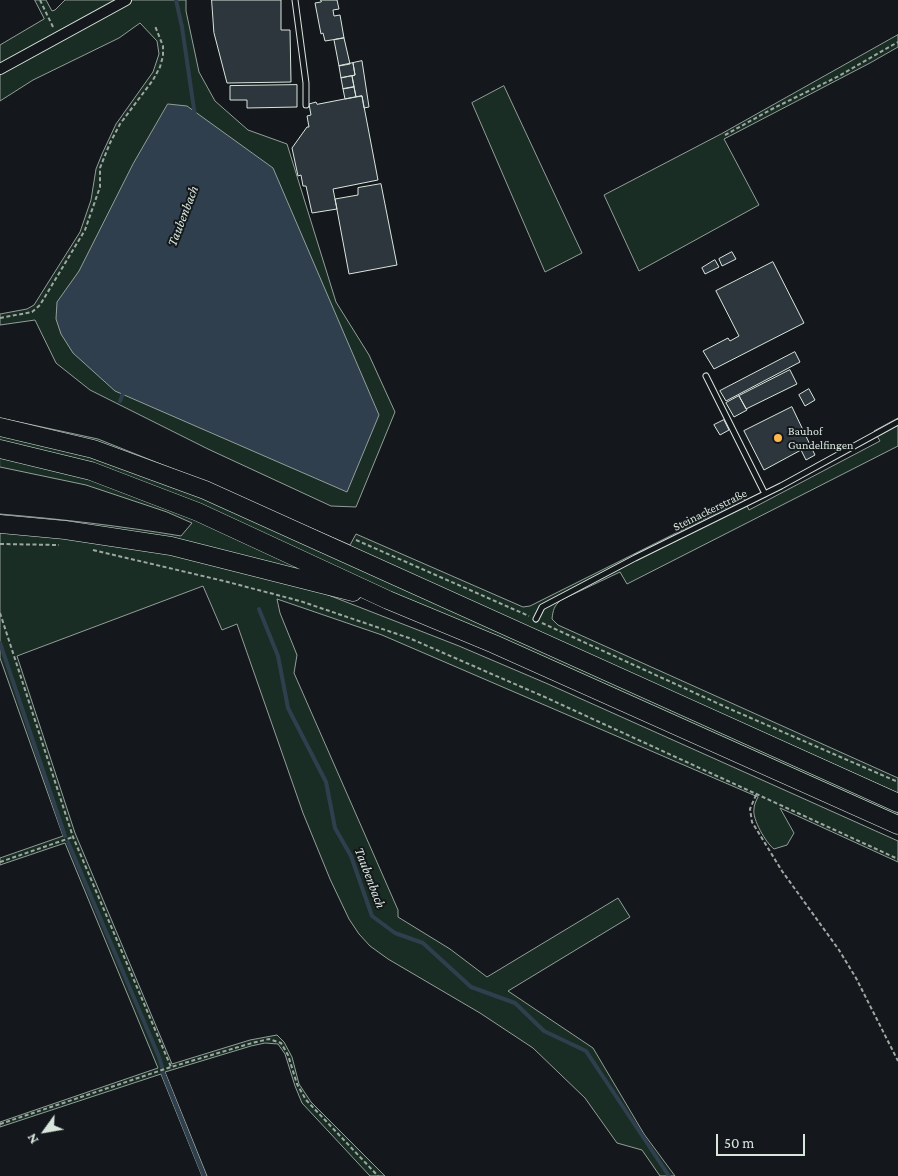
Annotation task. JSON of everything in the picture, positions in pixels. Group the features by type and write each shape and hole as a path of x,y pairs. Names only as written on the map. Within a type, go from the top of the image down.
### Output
{"highway":[{"path":"0,427 93,449 205,490 898,803"},
{"path":"0,449 91,471 198,512 388,600 494,644 898,825"},
{"path":"0,524 65,530 171,546 388,600"}],"street":[{"path":"0,69 126,0"}],"lane":[{"path":"295,0 306,83 306,105"},
{"path":"706,376 765,494"},
{"name":"Steinackerstraße","path":"536,619 542,607 635,558 765,494 898,422"}],"path":[{"path":"40,0 58,37"},
{"path":"0,318 32,312 40,305 85,230 100,187 100,168 110,143 120,124 160,68 163,46 155,26"},
{"path":"725,135 839,76 898,42"},
{"path":"356,540 536,619 730,709 898,782"},
{"path":"0,544 65,545"},
{"path":"92,550 224,580 300,601 409,638 556,702 898,859"},
{"path":"0,613 74,836 171,1067"},
{"path":"756,794 750,809 752,822 782,871 839,950 856,978 898,1062"},
{"path":"0,862 74,836"},
{"path":"0,1124 171,1067 269,1039 281,1043 288,1055 297,1084 306,1100 378,1176"}],"green space":[{"path":"35,0 46,0 52,11 65,0 186,0 186,11 199,72 215,101 248,130 287,144 336,302 369,355 395,412 356,507 331,506 208,449 90,390 56,363 35,320 0,325 0,314 27,309 34,305 80,232 91,200 96,169 102,154 116,124 153,72 159,54 157,41 140,23 119,38 33,80 0,101 0,45 44,19"},
{"path":"898,35 898,47 724,139 759,205 639,271 604,195 721,134"},
{"path":"504,86 582,253 545,272 472,103"},
{"path":"0,418 98,439 183,473 350,545 356,534 523,607 530,606 744,499 749,510 880,441 874,431 898,418 898,446 627,584 620,572 561,600 554,608 552,619 558,625 898,778 898,793 731,718 226,506 898,809 898,817 322,574 318,591 459,646 548,684 898,841 898,862 780,808 794,833 787,845 774,849 755,819 754,807 758,797 382,635 277,599 280,613 297,655 294,673 398,910 398,917 450,949 487,977 618,898 630,917 508,991 593,1048 644,1134 675,1176 660,1176 642,1150 617,1143 585,1098 533,1048 480,1013 388,959 370,946 359,934 349,919 330,879 303,813 237,624 222,630 203,586 17,656 75,833 172,1064 250,1040 277,1035 284,1042 292,1057 299,1084 311,1102 385,1176 370,1176 302,1103 285,1054 278,1044 265,1043 251,1046 165,1072 207,1176 202,1176 161,1074 0,1127 0,1122 158,1068 65,843 0,865 0,858 63,836 0,658 0,514 91,523 181,536 192,523 167,512 86,485 0,467"}],"water":[{"path":"168,104 187,106 273,168 379,415 347,492 115,391 73,353 61,334 56,319 57,302 79,271 133,164"}],"building":[{"path":"212,0 281,0 281,30 290,30 291,82 227,83 214,33"},
{"path":"321,0 337,0 339,9 333,10 334,16 340,15 344,38 325,41 323,33 321,34 315,3 321,2"},
{"path":"344,38 350,64 339,66 334,40"},
{"path":"362,61 369,107 364,108 362,96 356,97 352,76 355,75 353,63"},
{"path":"353,63 355,75 341,78 339,66"},
{"path":"352,76 354,87 343,89 341,78"},
{"path":"297,85 297,107 247,108 247,100 230,100 230,86"},
{"path":"354,87 356,97 345,99 343,89"},
{"path":"362,96 378,180 333,189 337,209 312,213 306,186 303,186 301,175 298,176 292,148 307,127 309,127 307,116 311,115 309,104"},
{"path":"381,184 397,265 349,274 335,199 358,195 358,188"},
{"path":"732,252 736,259 722,266 719,259"},
{"path":"715,260 719,267 705,274 702,268"},
{"path":"773,262 804,323 714,369 703,351 728,338 730,341 739,336 716,291"},
{"path":"795,352 800,362 726,401 720,391"},
{"path":"790,370 797,384 746,409 739,396"},
{"path":"809,389 815,400 805,406 799,395"},
{"path":"739,396 747,410 734,417 726,403"},
{"name":"Bauhof Gundelfingen","path":"792,407 815,455 806,460 801,450 764,470 744,431"},
{"path":"724,420 729,430 720,435 714,425"}],"waterway":[{"name":"Taubenbach","path":"176,0 182,27 195,116"},
{"name":"Taubenbach","path":"120,401 124,391"},
{"name":"Taubenbach","path":"259,609 278,656 288,708 326,782 335,828 351,856 372,916 395,933 423,943 471,987 515,1003 544,1031 586,1051 669,1176"},
{"path":"0,643 65,836"},
{"path":"68,842 162,1067"},
{"path":"163,1073 204,1176"}],"place":[{"name":"Bauhof Gundelfingen","path":"778,438"}]}
